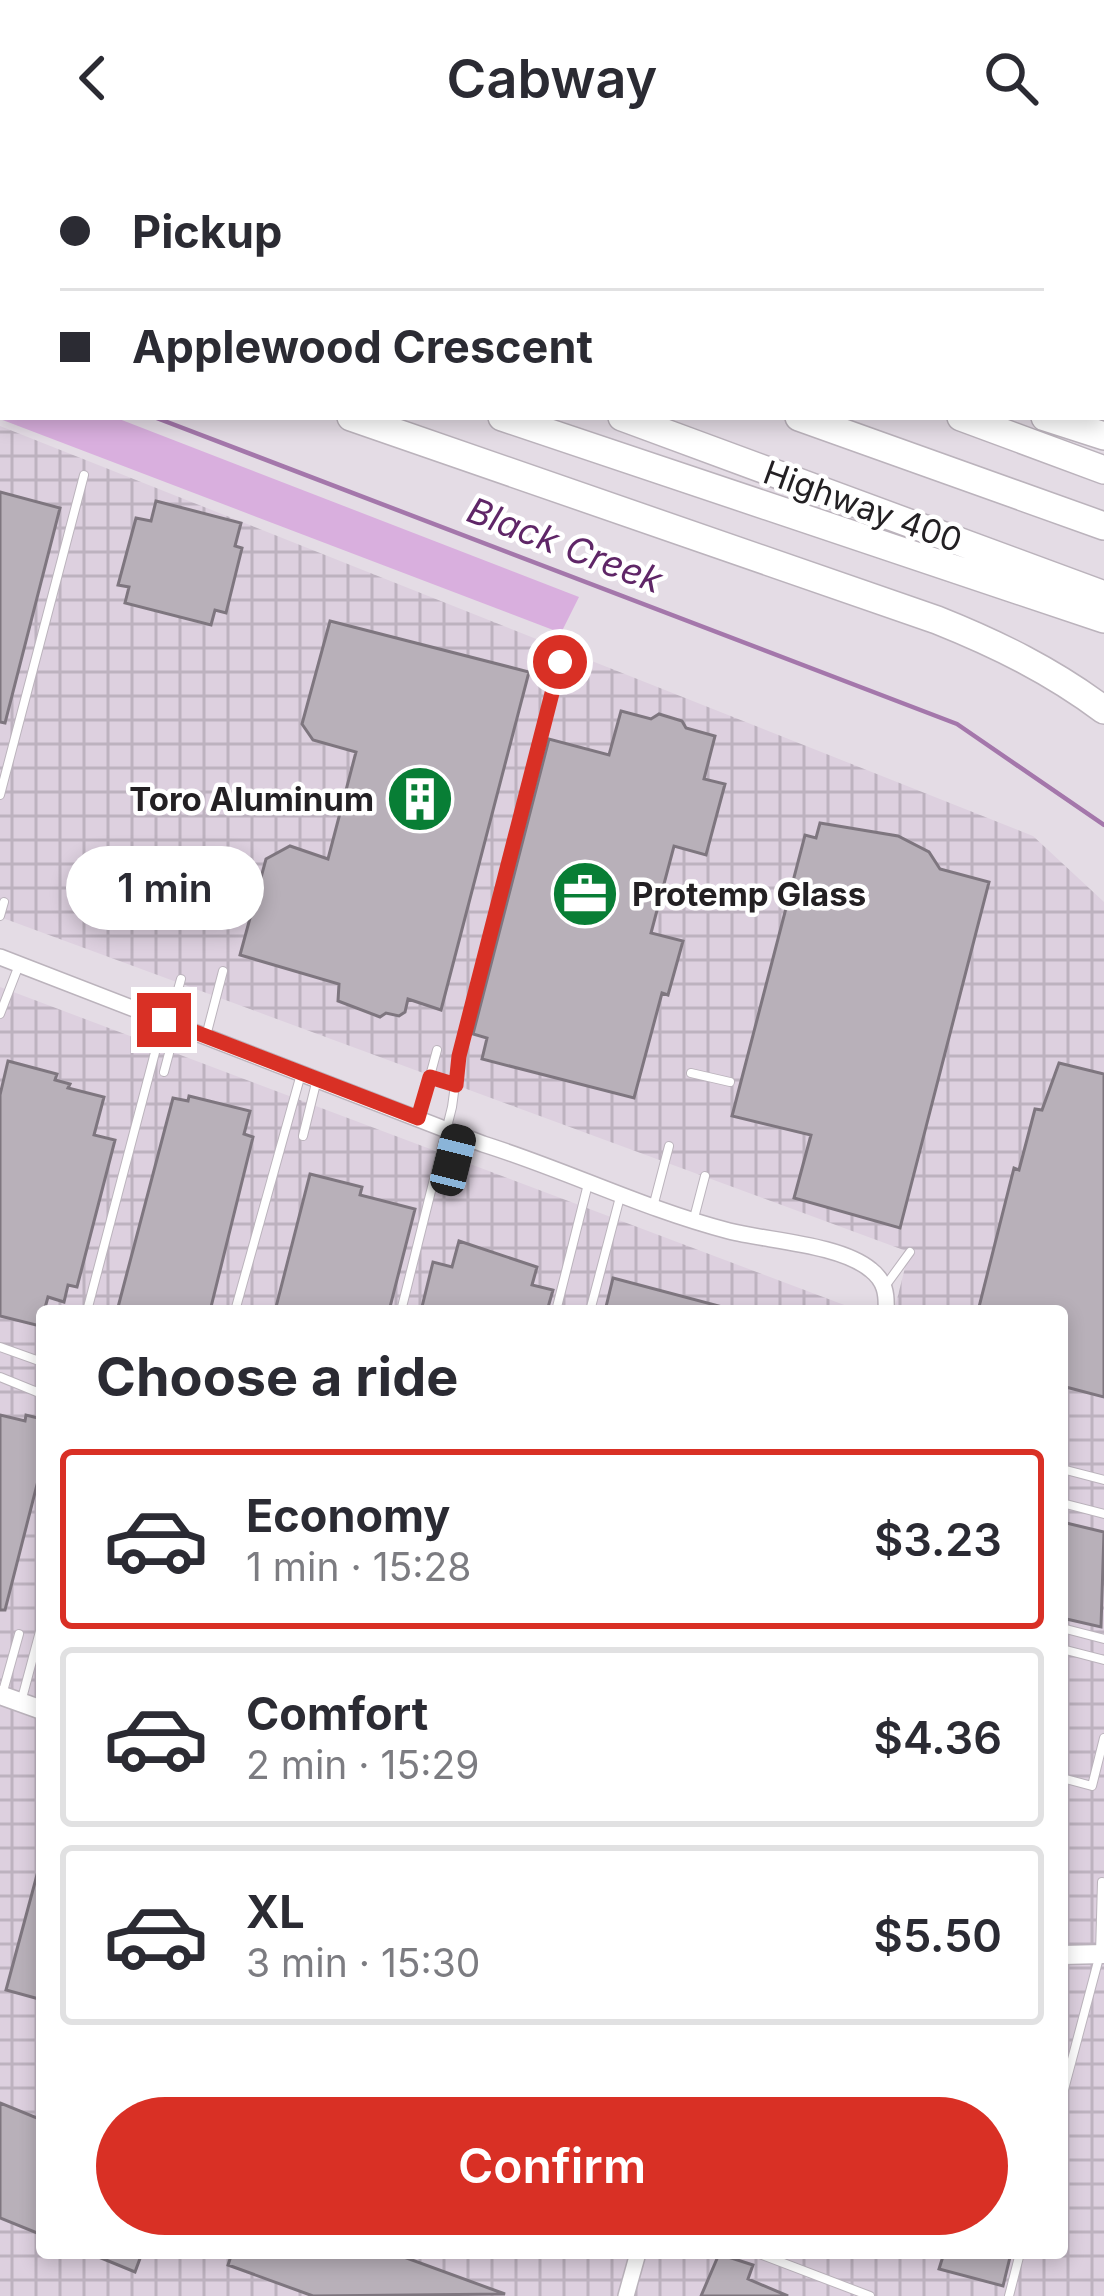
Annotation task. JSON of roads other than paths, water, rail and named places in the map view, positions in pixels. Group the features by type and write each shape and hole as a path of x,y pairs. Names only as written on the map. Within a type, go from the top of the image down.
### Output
{"highway":[{"path":"360,420 937,620 1064,680 1104,710"},
{"path":"511,420 1104,619"},
{"name":"Highway 400","path":"630,420 1104,596"},
{"name":"Highway 400","path":"807,420 1104,526"},
{"path":"969,420 1104,470"},
{"path":"1054,420 1104,436"}],"street":[{"path":"0,957 621,1196 693,1220 841,1256 869,1268 885,1286 886,1305"},
{"path":"1068,1955 1102,1954"},
{"path":"626,2296 636,2259"}],"lane":[{"path":"0,795 84,475"},
{"path":"447,1185 459,1056 560,662"},
{"path":"0,916 4,902"},
{"path":"0,1014 19,965"},
{"path":"206,1036 223,970"},
{"path":"89,1305 181,979"},
{"path":"164,1072 170,1022"},
{"path":"418,1118 437,1050"},
{"path":"691,1073 730,1082"},
{"path":"303,1136 309,1076"},
{"path":"238,1305 309,1076"},
{"path":"430,1077 456,1085"},
{"path":"402,1305 453,1132"},
{"path":"653,1207 669,1146"},
{"path":"693,1220 705,1176"},
{"path":"558,1305 589,1182"},
{"path":"592,1305 621,1196"},
{"path":"885,1286 910,1252"},
{"path":"0,1347 36,1360"},
{"path":"0,1377 36,1392"},
{"path":"1068,1471 1104,1480"},
{"path":"1068,1505 1104,1514"},
{"path":"1068,1630 1104,1639"},
{"path":"8,1697 19,1634"},
{"path":"8,1697 36,1637"},
{"path":"1068,1651 1104,1660"},
{"path":"1068,1780 1092,1786 1104,1738"},
{"path":"1068,2076 1102,1954 1102,1882"},
{"path":"773,2259 870,2296"},
{"path":"1009,2296 1018,2259"}],"waterway":[{"name":"Black Creek","path":"162,420 957,724 1104,825"}],"place":[{"name":"Toro Aluminum","path":"420,799"},
{"name":"Protemp Glass","path":"585,894"}]}
